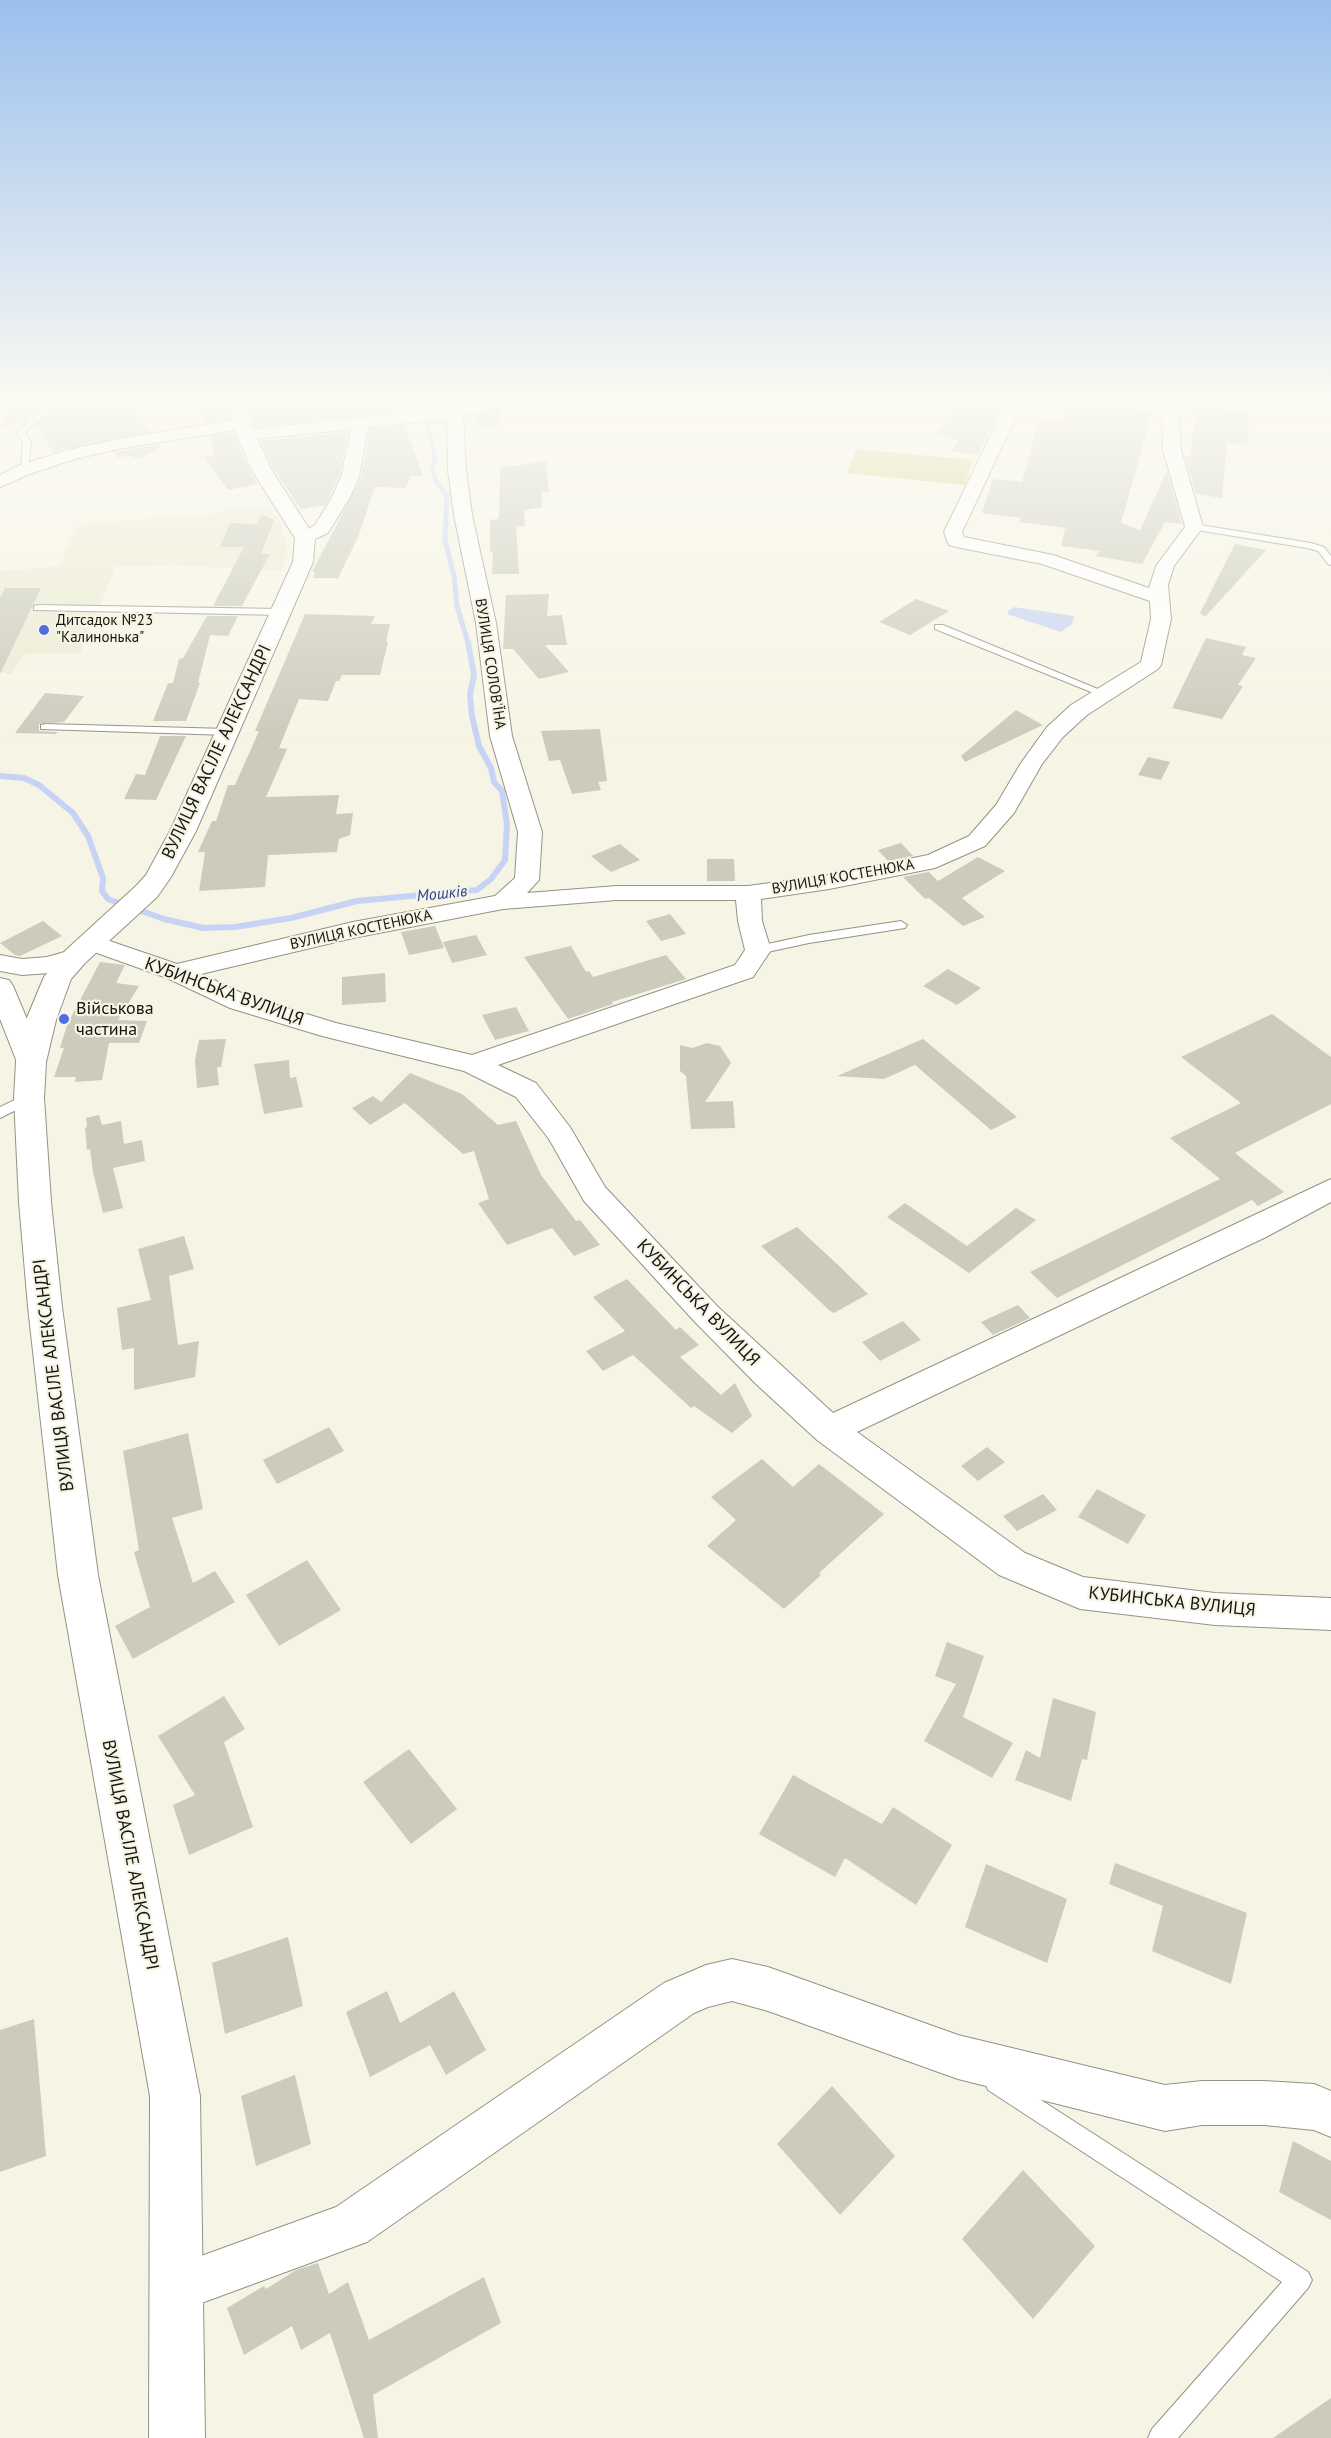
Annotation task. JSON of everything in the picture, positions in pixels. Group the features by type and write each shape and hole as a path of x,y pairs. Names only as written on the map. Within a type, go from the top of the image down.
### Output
{"main road":[{"path":"288,511 305,538"},
{"name":"ВУЛИЦЯ ВАСІЛЕ АЛЕКСАНДРІ","path":"177,2438 175,2096 78,1575 20,1091 48,1001 58,977 158,877 183,831 303,562 305,538"}],"street":[{"path":"305,538 322,529 333,511"},
{"name":"ВУЛИЦЯ СОЛОВ'ЇНА","path":"462,511 486,623 501,736 530,832 527,880 503,902"},
{"path":"963,511 953,532 956,541 1046,560 1159,598"},
{"path":"1190,511 1194,526"},
{"name":"ВУЛИЦЯ КОСТЕНЮКА","path":"177,972 353,930 503,902 617,893 748,893 829,882 935,861 977,841 1006,808 1032,763 1055,732 1079,710 1150,665 1161,619 1158,585 1165,566 1194,526"},
{"path":"473,1064 744,971 758,950 750,921 748,893"},
{"path":"0,963 22,967 49,965 84,950"},
{"name":"КУБИНСЬКА ВУЛИЦЯ","path":"84,950 119,954 177,972 251,1005 331,1030 473,1064 526,1090 560,1134 594,1194 706,1314 767,1374 829,1430 1012,1564 1080,1593 1215,1609 1331,1614"},
{"path":"0,986 20,1091"},
{"path":"829,1430 1255,1229 1331,1189"},
{"path":"177,2288 350,2225 679,1998 706,1986 732,1980 768,1989 958,2057 1165,2108 1202,2103 1264,2103 1314,2107 1331,2114"}],"lane":[{"path":"1194,526 1308,545 1321,549 1331,562"},
{"path":"37,608 282,612"},
{"path":"939,627 1105,694"},
{"path":"45,727 228,732"},
{"path":"758,950 809,939 900,925"},
{"path":"958,2057 1300,2280 1161,2438"}],"shaded area":[{"path":"222,511 270,511 280,518 288,554 281,571 173,565 116,566 80,653 23,654 12,674 0,672 0,571 59,566 79,524 215,514"}],"water":[{"path":"1014,607 1074,616 1072,624 1061,632 1007,614"}],"building":[{"path":"344,511 367,511 358,537 338,578 313,578 315,572 312,572"},
{"path":"499,511 524,511 525,526 516,526 519,574 492,574 493,552 490,552 490,520 499,519"},
{"path":"983,511 1124,511 1121,523 1140,530 1149,511 1178,511 1182,524 1165,522 1142,564 1096,556 1099,551 1061,546 1065,528 1019,522 1021,518 982,513"},
{"path":"262,514 274,520 261,554 270,554 242,606 213,606 244,547 220,547 230,523 257,524"},
{"path":"1235,544 1266,550 1205,617 1200,613"},
{"path":"5,588 41,588 0,674 0,598"},
{"path":"549,594 547,616 562,615 567,645 545,645 569,672 539,679 513,649 503,649 506,595"},
{"path":"916,599 949,611 910,635 879,622"},
{"path":"305,614 375,616 371,624 390,624 380,675 342,675 339,681 336,681 328,701 299,699 279,748 287,749 266,797 339,795 336,814 353,813 350,835 339,839 337,852 268,855 265,887 199,891 205,852 198,852 212,821 216,821 228,785 235,785 259,731 255,731"},
{"path":"207,616 238,616 228,636 210,635 198,683 200,683 186,721 153,721 168,683 173,683 179,659 183,658"},
{"path":"1206,638 1246,647 1242,655 1256,658 1238,685 1243,686 1222,719 1172,708"},
{"path":"45,693 84,696 64,722 39,724 39,731 57,732 56,734 15,733"},
{"path":"1016,710 1043,725 965,762 961,756"},
{"path":"600,729 607,781 598,782 601,790 572,794 560,760 549,761 541,731"},
{"path":"160,736 186,736 156,800 124,799 136,774 145,775"},
{"path":"1148,757 1170,762 1161,780 1138,775"},
{"path":"901,843 913,856 888,861 878,850"},
{"path":"620,844 640,860 611,872 591,856"},
{"path":"978,857 1005,871 962,898 985,917 963,926 929,898 925,899 903,877 929,872 938,881"},
{"path":"707,859 734,859 735,881 707,881"},
{"path":"670,914 686,934 661,941 646,921"},
{"path":"43,921 62,936 20,956 15,955 0,943"},
{"path":"435,926 444,948 409,955 401,932"},
{"path":"476,935 487,955 452,963 443,942"},
{"path":"571,946 586,972 589,971 593,977 666,955 686,979 612,1002 613,1004 568,1019 524,957"},
{"path":"100,962 125,965 116,983 139,986 118,1020 147,1021 139,1043 109,1043 102,1080 75,1082 76,1077 54,1077 64,1048 60,1048 67,1025"},
{"path":"948,969 981,988 957,1005 923,986"},
{"path":"385,973 386,1002 342,1005 342,977"},
{"path":"516,1007 529,1031 495,1040 482,1015"},
{"path":"1272,1014 1331,1057 1331,1104 1235,1153 1284,1192 1258,1206 1252,1200 1057,1298 1030,1272 1220,1179 1170,1138 1241,1103 1181,1057"},
{"path":"226,1039 221,1067 217,1067 219,1085 197,1088 195,1060 199,1040"},
{"path":"923,1039 1017,1117 991,1130 915,1065 884,1079 837,1076"},
{"path":"707,1043 720,1046 731,1063 705,1102 733,1101 735,1128 691,1129 686,1076 680,1071 680,1045 692,1048"},
{"path":"289,1060 290,1078 296,1077 303,1107 264,1114 254,1064"},
{"path":"410,1073 462,1094 498,1125 516,1121 541,1175 576,1221 580,1220 600,1245 574,1256 552,1228 507,1245 478,1203 489,1199 474,1151 463,1154 405,1103 370,1125 352,1108 373,1096 381,1102"},
{"path":"99,1115 102,1125 121,1121 124,1144 142,1140 145,1161 113,1168 123,1208 103,1213 90,1149 87,1150 85,1128 87,1127 86,1118"},
{"path":"905,1203 967,1246 1016,1208 1036,1220 969,1273 887,1217"},
{"path":"797,1227 868,1294 834,1313 761,1246"},
{"path":"184,1236 194,1269 169,1276 178,1345 199,1341 195,1377 134,1390 134,1348 122,1350 117,1308 151,1300 138,1249"},
{"path":"627,1279 676,1330 680,1327 699,1345 680,1357 721,1395 735,1383 752,1416 732,1433 694,1406 691,1408 633,1355 603,1371 586,1351 625,1331 593,1297"},
{"path":"1018,1305 1030,1318 993,1335 981,1322"},
{"path":"903,1321 921,1340 880,1361 862,1342"},
{"path":"329,1427 344,1451 277,1484 263,1460"},
{"path":"188,1433 203,1509 172,1518 193,1583 215,1571 235,1602 133,1659 115,1626 150,1607 134,1552 139,1550 123,1451"},
{"path":"987,1447 1005,1462 978,1481 961,1466"},
{"path":"762,1459 793,1487 819,1464 884,1514 819,1573 821,1575 784,1609 707,1546 736,1520 711,1497"},
{"path":"1097,1489 1146,1515 1128,1544 1078,1517"},
{"path":"1043,1494 1057,1510 1017,1531 1003,1516"},
{"path":"307,1560 341,1610 279,1646 246,1595"},
{"path":"947,1642 984,1656 963,1717 1013,1743 992,1778 924,1741 956,1684 935,1676"},
{"path":"224,1696 245,1729 224,1742 253,1827 189,1855 173,1805 195,1795 158,1736"},
{"path":"1053,1698 1096,1712 1087,1760 1082,1759 1071,1801 1015,1780 1026,1750 1040,1758"},
{"path":"409,1749 457,1809 411,1844 363,1782"},
{"path":"793,1775 882,1824 893,1807 952,1845 916,1905 845,1858 835,1877 759,1834"},
{"path":"1115,1863 1247,1913 1231,1984 1152,1951 1163,1906 1109,1884"},
{"path":"986,1864 1067,1899 1047,1963 965,1927"},
{"path":"288,1937 303,2006 225,2034 212,1963"},
{"path":"387,1991 400,2023 454,1991 486,2050 446,2075 430,2045 370,2077 346,2012"},
{"path":"34,2019 46,2156 0,2172 0,2030"},
{"path":"295,2075 311,2144 256,2166 241,2096"},
{"path":"832,2086 895,2156 840,2215 777,2144"},
{"path":"1293,2141 1331,2161 1331,2220 1279,2192"},
{"path":"1023,2170 1095,2246 1033,2319 962,2239"},
{"path":"318,2263 329,2294 348,2282 369,2340 484,2277 501,2323 373,2395 378,2438 364,2438 330,2333 301,2350 292,2326 244,2355 227,2308 264,2286 266,2289 296,2270"},
{"path":"1331,2398 1331,2438 1273,2438"}],"waterway":[{"name":"Мошків","path":"446,511 445,540 454,576 457,606 468,643"},
{"name":"Мошків","path":"0,776 24,778 39,785 73,813 88,836 103,878 102,891 108,899 164,919 203,928 235,927 291,918 357,901 477,890 491,879 505,860 507,824 502,791 494,782 491,768 479,746 472,716 470,695 474,675 468,642"}],"place":[{"name":"Дитсадок №23 \"Калинонька\"","path":"44,630"},
{"name":"Військова частина","path":"64,1019"}]}
